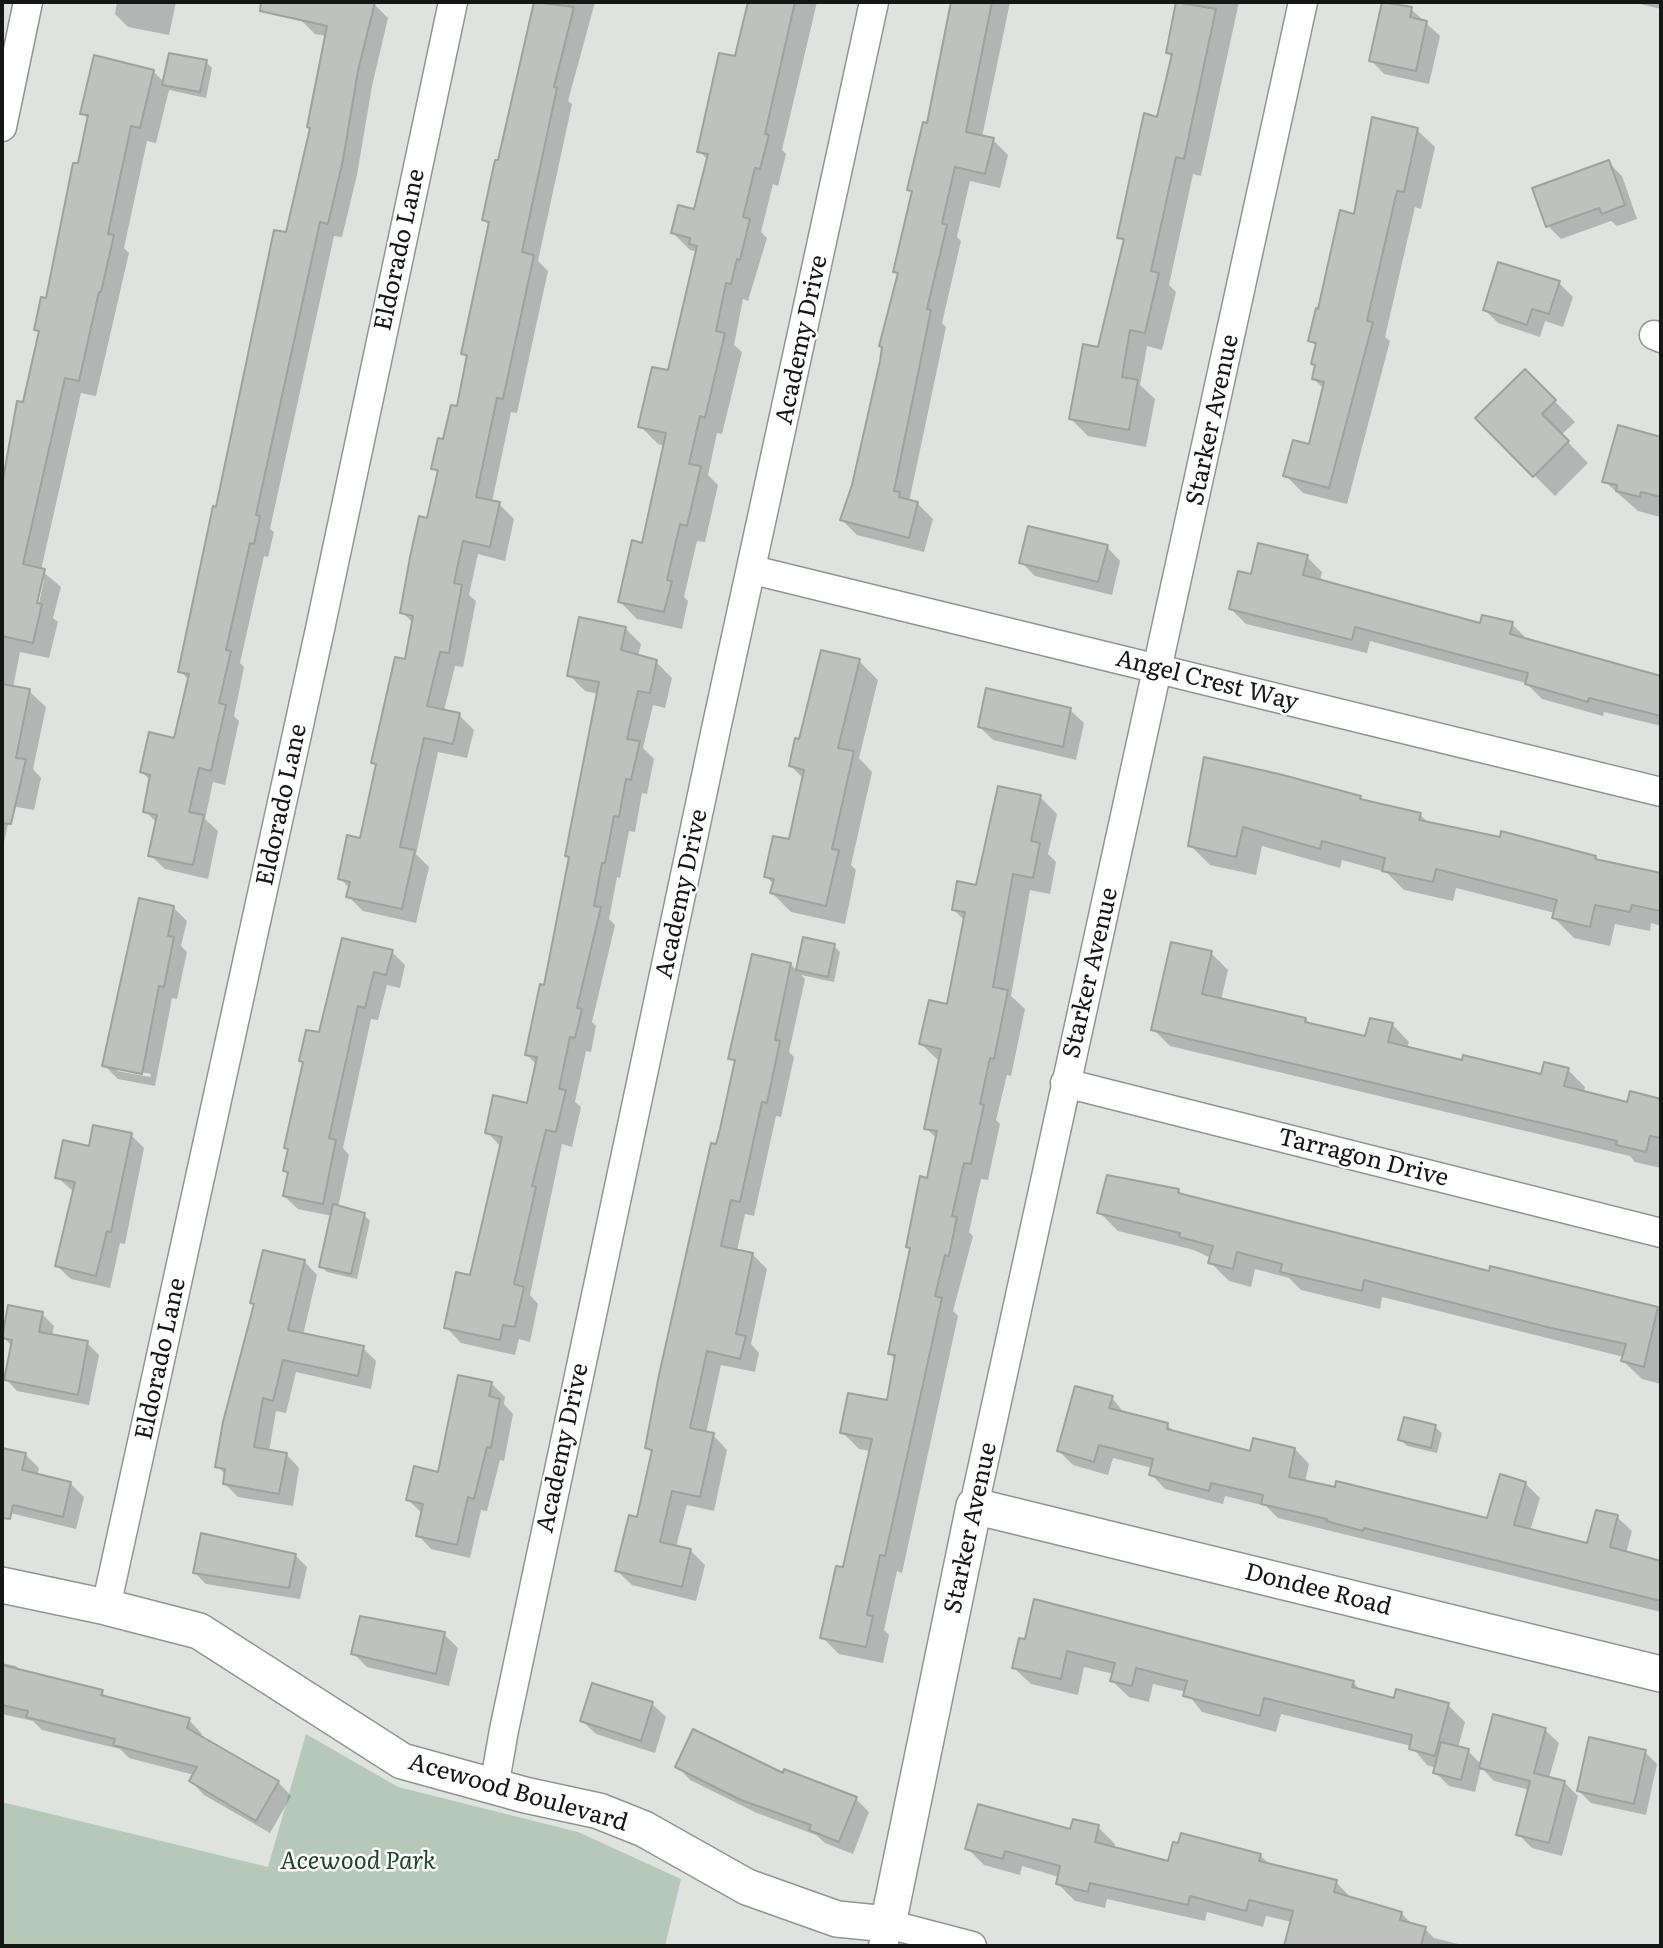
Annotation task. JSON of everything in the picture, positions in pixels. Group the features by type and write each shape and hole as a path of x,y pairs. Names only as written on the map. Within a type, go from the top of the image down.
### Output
{"street":[{"path":"2,127 28,2"},
{"name":"Eldorado Lane","path":"106,1607 320,629 453,2"},
{"name":"Academy Drive","path":"494,1787 518,1662 874,2"},
{"name":"Starker Avenue","path":"886,1935 1065,1083 1194,513 1304,2"},
{"name":"Angel Crest Way","path":"753,570 1661,793"},
{"name":"Tarragon Drive","path":"1065,1083 1661,1233"},
{"name":"Dondee Road","path":"974,1506 1661,1674"},
{"name":"Acewood Boulevard","path":"2,1585 199,1630 402,1762 599,1811 644,1829 747,1887 886,1935"},
{"path":"886,1935 972,1946"}],"green space":[{"name":"Acewood Park","path":"306,1734 398,1787 578,1832 681,1879 665,1946 2,1946 2,1802 268,1867"}],"building":[{"path":"261,2 375,2 358,71 343,160 328,224 320,222 256,515 260,516 254,544 250,543 226,650 231,651 219,703 226,705 211,771 199,768 189,812 204,815 193,865 148,856 157,815 143,812 150,775 140,772 149,732 174,738 189,674 178,672 213,506 216,507 274,230 286,232 310,128 307,127 327,26 260,11"},
{"path":"534,2 574,7 554,87 557,88 522,252 534,255 503,399 497,398 476,497 500,502 490,547 463,541 454,583 462,585 449,653 440,652 427,706 460,713 453,744 424,738 400,847 415,850 402,909 346,897 350,882 338,879 347,835 360,838 376,764 371,763 395,657 405,659 413,616 400,613 410,557 419,516 427,518 438,470 431,469 438,438 443,439 451,405 457,406 467,355 461,354 489,222 482,220"},
{"path":"748,2 795,2 765,134 769,135 760,169 755,168 743,217 750,219 740,260 737,259 731,284 726,283 716,331 725,333 705,418 700,416 689,464 701,466 687,526 680,524 667,580 672,581 664,612 618,602 632,540 642,543 666,433 638,427 652,367 668,370 697,246 689,244 690,238 671,233 678,205 694,209 708,154 697,152 719,53 735,56"},
{"path":"951,2 992,2 966,132 994,138 985,174 955,167 942,223 947,225 927,309 931,310 894,491 900,492 899,497 918,502 909,538 840,520 852,485 880,361 882,347 879,346 898,273 893,272 912,191 907,190 923,122 927,123"},
{"path":"1176,2 1216,9 1184,159 1176,157 1151,271 1159,273 1145,333 1130,330 1122,377 1138,380 1129,430 1069,419 1083,344 1098,347 1124,239 1117,238 1144,113 1157,117 1172,54 1166,53"},
{"path":"1382,2 1412,7 1410,17 1427,21 1416,71 1369,61"},
{"path":"169,53 207,60 200,92 162,85"},
{"path":"94,55 154,70 140,128 131,126 108,234 114,235 101,292 79,381 65,378 23,564 45,569 37,603 42,604 33,643 2,636 2,485 17,401 23,402 39,331 34,330 41,297 46,298 73,163 78,163 88,115 80,114"},
{"path":"1372,117 1418,128 1404,192 1397,191 1367,321 1373,322 1329,488 1283,476 1293,440 1309,444 1324,382 1312,379 1315,365 1311,364 1316,343 1308,341 1316,308 1318,309 1340,210 1354,214"},
{"path":"1609,160 1625,205 1602,214 1599,208 1546,227 1532,188"},
{"path":"1498,262 1560,281 1549,314 1532,309 1527,325 1483,310"},
{"path":"1525,369 1556,400 1542,414 1569,441 1533,477 1475,418"},
{"path":"1618,425 1661,437 1661,497 1641,492 1640,497 1616,491 1617,485 1602,482"},
{"path":"1028,526 1108,545 1098,582 1019,563"},
{"path":"1258,543 1308,555 1303,575 1480,623 1482,615 1513,622 1510,634 1661,676 1661,716 1589,698 1588,702 1525,684 1528,673 1355,627 1352,640 1229,609 1238,571 1251,574"},
{"path":"579,617 626,627 621,650 657,660 650,693 638,691 627,739 640,741 631,780 626,779 619,817 614,816 605,863 602,863 594,906 601,907 577,1008 582,1009 575,1038 570,1037 559,1089 566,1090 556,1132 546,1130 532,1186 536,1187 514,1284 524,1287 515,1327 503,1325 500,1340 444,1328 456,1272 470,1275 502,1137 485,1133 493,1095 527,1103 537,1057 525,1055 540,984 544,985 569,857 565,856 599,682 567,676"},
{"path":"821,650 860,659 838,748 854,751 832,849 839,850 826,906 770,893 774,879 764,877 773,836 789,839 804,770 789,766 795,738 799,739"},
{"path":"2,684 30,689 16,758 26,759 11,824 2,823"},
{"path":"986,688 1071,708 1063,747 978,727"},
{"path":"1204,757 1279,774 1361,796 1360,799 1421,813 1419,820 1500,837 1501,831 1596,856 1595,859 1661,873 1661,911 1632,905 1630,912 1595,905 1590,927 1552,918 1557,900 1436,869 1433,882 1382,871 1385,858 1322,841 1320,849 1243,827 1236,857 1188,846"},
{"path":"998,786 1041,795 1031,841 1040,843 1033,878 1013,874 993,987 1008,990 994,1059 990,1058 980,1104 984,1105 971,1164 964,1163 952,1216 957,1217 949,1256 945,1255 935,1296 942,1298 885,1556 880,1555 867,1615 873,1616 866,1647 820,1638 836,1566 843,1567 872,1439 840,1433 848,1393 887,1400 895,1355 888,1354 910,1248 906,1247 920,1176 927,1178 937,1131 924,1129 941,1049 919,1044 929,1000 947,1004 965,912 952,910 957,881 976,885"},
{"path":"139,898 174,906 168,936 174,937 164,987 159,986 142,1074 102,1066"},
{"path":"803,937 835,944 828,977 796,970"},
{"path":"342,938 393,950 386,975 374,972 365,1008 358,1006 329,1138 336,1140 323,1204 283,1196 288,1172 283,1171 288,1149 284,1148 303,1062 299,1061 306,1030 319,1032"},
{"path":"1171,942 1212,951 1202,994 1306,1018 1305,1022 1365,1036 1370,1018 1393,1023 1388,1042 1462,1060 1463,1055 1541,1074 1544,1062 1569,1068 1564,1086 1627,1102 1630,1091 1661,1099 1661,1138 1650,1136 1646,1152 1616,1145 1617,1141 1151,1030"},
{"path":"752,954 791,963 775,1040 780,1041 767,1103 762,1102 740,1202 731,1200 721,1246 753,1253 736,1334 746,1336 740,1359 707,1351 690,1428 714,1433 700,1497 672,1491 660,1542 691,1549 682,1587 615,1571 629,1515 637,1517 652,1450 645,1448 659,1375 711,1143 716,1144 720,1129 735,1060 728,1059"},
{"path":"93,1125 132,1133 111,1232 107,1231 96,1276 55,1266 75,1182 55,1178 63,1140 89,1146"},
{"path":"1107,1175 1179,1189 1178,1193 1489,1271 1490,1266 1658,1307 1644,1367 1621,1361 1626,1344 1551,1328 1364,1280 1362,1291 1280,1272 1282,1264 1237,1252 1233,1269 1208,1263 1213,1246 1179,1237 1180,1233 1097,1213"},
{"path":"333,1204 365,1213 351,1274 319,1267"},
{"path":"263,1250 305,1260 288,1330 364,1346 358,1376 283,1360 273,1401 263,1398 254,1447 287,1453 279,1494 223,1484 225,1469 215,1467 223,1422 254,1304 250,1303"},
{"path":"8,1305 43,1312 39,1332 88,1341 78,1395 4,1380 12,1340 2,1338"},
{"path":"458,1375 492,1382 489,1396 500,1399 491,1448 487,1447 474,1499 468,1497 457,1545 416,1536 423,1504 406,1500 414,1466 438,1472"},
{"path":"1075,1386 1113,1396 1109,1408 1168,1423 1167,1429 1250,1451 1253,1438 1295,1448 1289,1477 1335,1487 1336,1481 1487,1518 1500,1474 1526,1482 1514,1525 1587,1543 1596,1510 1618,1515 1610,1547 1661,1561 1661,1601 1364,1528 1363,1531 1326,1521 1327,1519 1261,1504 1263,1495 1211,1483 1209,1491 1149,1475 1153,1459 1099,1445 1094,1462 1057,1451"},
{"path":"1404,1417 1436,1425 1431,1448 1398,1440"},
{"path":"2,1448 26,1453 22,1470 71,1482 63,1517 13,1505 10,1519 2,1518"},
{"path":"201,1533 296,1554 289,1588 193,1573"},
{"path":"1034,1599 1354,1681 1352,1687 1394,1698 1396,1689 1449,1703 1435,1756 1409,1749 1412,1735 1264,1698 1260,1716 1183,1696 1187,1681 1136,1668 1132,1686 1110,1681 1115,1663 1067,1651 1061,1679 1012,1668 1019,1638 1025,1639"},
{"path":"360,1616 445,1632 436,1674 351,1654"},
{"path":"2,1665 103,1690 101,1695 190,1718 187,1728 279,1781 256,1821 189,1781 197,1767 113,1745 115,1739 26,1717 28,1711 2,1705"},
{"path":"592,1683 653,1702 641,1741 580,1721"},
{"path":"1493,1714 1546,1728 1534,1773 1565,1781 1549,1843 1516,1835 1530,1781 1479,1768"},
{"path":"693,1729 783,1773 784,1769 857,1797 839,1842 809,1830 811,1825 741,1800 675,1767"},
{"path":"1589,1737 1646,1750 1634,1804 1577,1791"},
{"path":"1441,1742 1469,1749 1461,1780 1433,1773"},
{"path":"978,1804 1070,1829 1073,1819 1099,1825 1095,1842 1168,1861 1173,1842 1178,1843 1181,1833 1261,1854 1259,1861 1337,1880 1334,1892 1402,1912 1400,1920 1426,1927 1421,1946 1284,1946 1293,1911 1249,1900 1246,1911 1190,1896 1188,1905 1090,1883 1088,1892 1056,1884 1060,1866 1005,1851 1003,1859 965,1849"}]}
